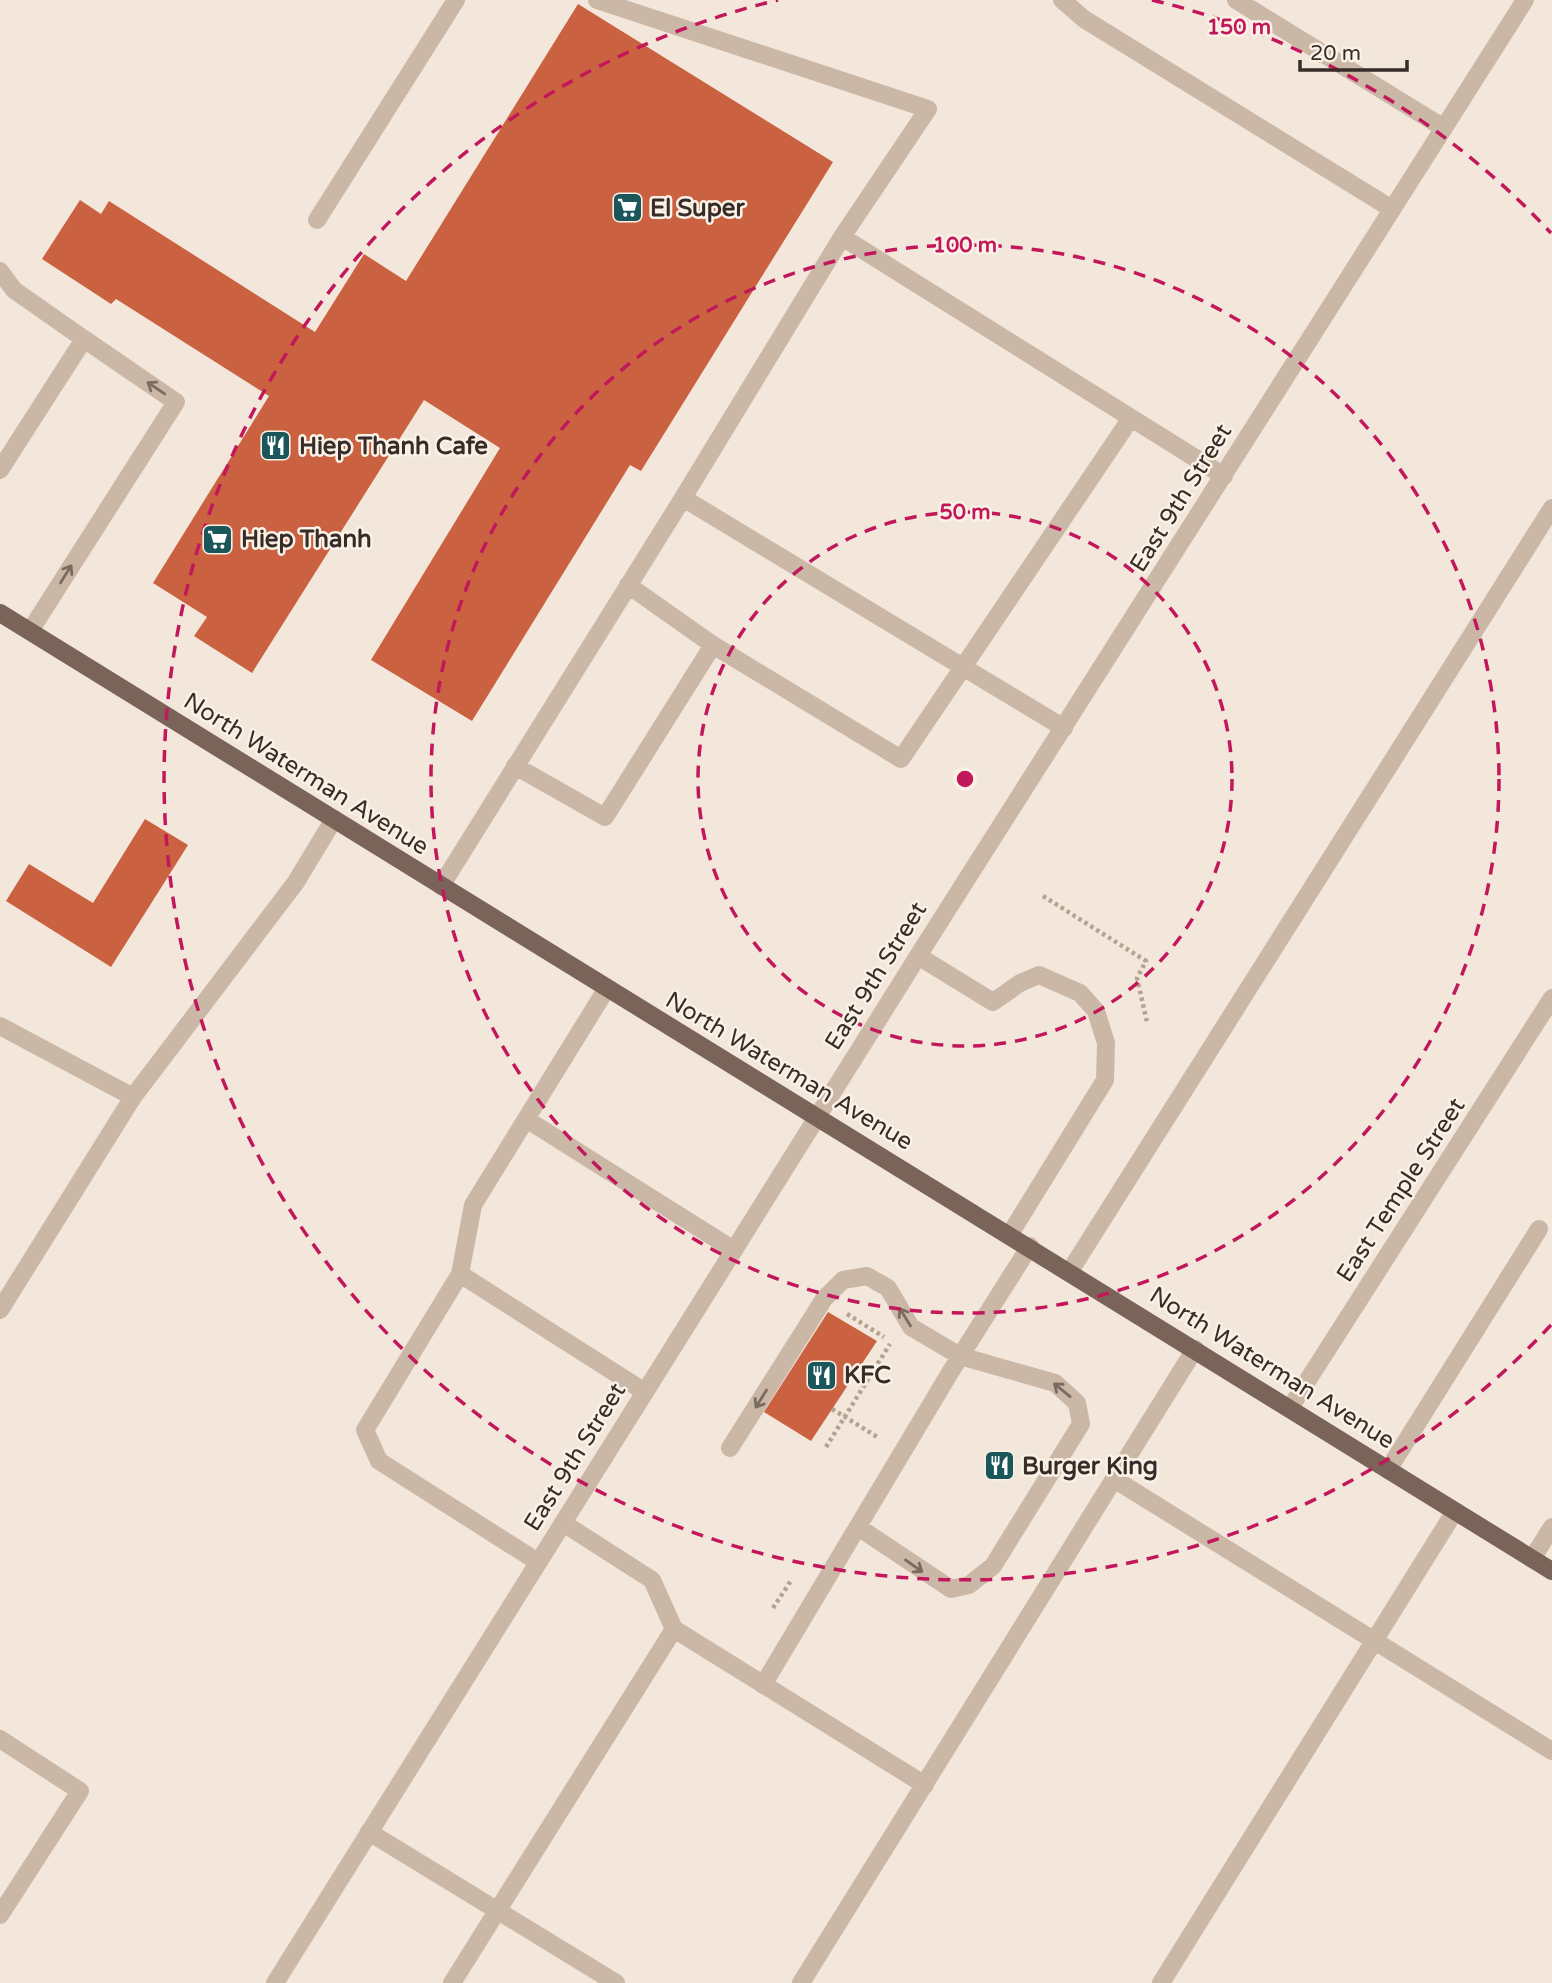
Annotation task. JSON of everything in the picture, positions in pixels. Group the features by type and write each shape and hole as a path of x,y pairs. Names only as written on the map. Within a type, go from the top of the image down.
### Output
{"main road":[{"name":"North Waterman Avenue","path":"0,613 1030,1246 1552,1571"}],"street":[{"path":"317,220 456,0"},
{"path":"441,886 842,237 928,109 597,0"},
{"path":"1062,0 1084,19 1392,209"},
{"path":"1236,0 1444,128"},
{"name":"East 9th Street","path":"275,1983 918,956 1525,0"},
{"path":"842,237 1224,476"},
{"path":"0,271 14,290 176,402 30,631"},
{"path":"0,470 84,339"},
{"path":"628,585 713,645 901,759 1131,418"},
{"path":"683,498 1064,728"},
{"path":"1070,1271 1552,508"},
{"path":"515,766 605,817 713,645"},
{"path":"0,1310 132,1097 296,882 334,819"},
{"path":"918,956 993,1002 1020,983 1039,975 1080,993 1096,1011 1106,1043 1105,1080 1010,1234"},
{"path":"538,1562 379,1461 365,1430 460,1274 473,1205 607,988"},
{"name":"East Temple Street","path":"1290,1409 1552,998"},
{"path":"0,1026 132,1097"},
{"path":"526,1119 734,1250"},
{"path":"1388,1470 1539,1229"},
{"path":"763,1685 960,1356 1030,1246"},
{"path":"460,1274 645,1392"},
{"path":"730,1448 824,1299 843,1280 867,1276 888,1288 911,1327 960,1356 1055,1383 1077,1403 1081,1424 993,1566 969,1585 951,1589 858,1527"},
{"path":"801,1983 1195,1349"},
{"path":"1114,1479 1552,1751"},
{"path":"1160,1983 1455,1511"},
{"path":"563,1523 652,1580 674,1629 925,1785"},
{"path":"1532,1559 1552,1527"},
{"path":"452,1983 674,1629"},
{"path":"0,1739 80,1791 0,1915"},
{"path":"369,1832 616,1983"}],"path":[{"path":"1043,896 1146,961 1137,978 1147,1022"},
{"path":"824,1299 892,1342 825,1447"},
{"path":"832,1409 880,1438 873,1448"},
{"path":"773,1608 793,1577"}],"building":[{"path":"578,4 833,162 641,471 630,465 472,721 371,660 500,448 424,400 252,673 194,636 207,617 153,583 269,396 116,299 111,304 42,259 80,200 101,214 109,201 315,332 364,254 406,281"},
{"path":"145,819 188,845 111,967 6,901 29,864 93,903"},
{"name":"KFC","path":"828,1312 877,1341 811,1441 764,1412"}],"place":[{"name":"El Super","path":"627,208"},
{"name":"Hiep Thanh Cafe","path":"276,446"},
{"name":"Hiep Thanh","path":"218,539"},
{"name":"KFC","path":"821,1375"},
{"name":"Burger King","path":"999,1466"}]}
